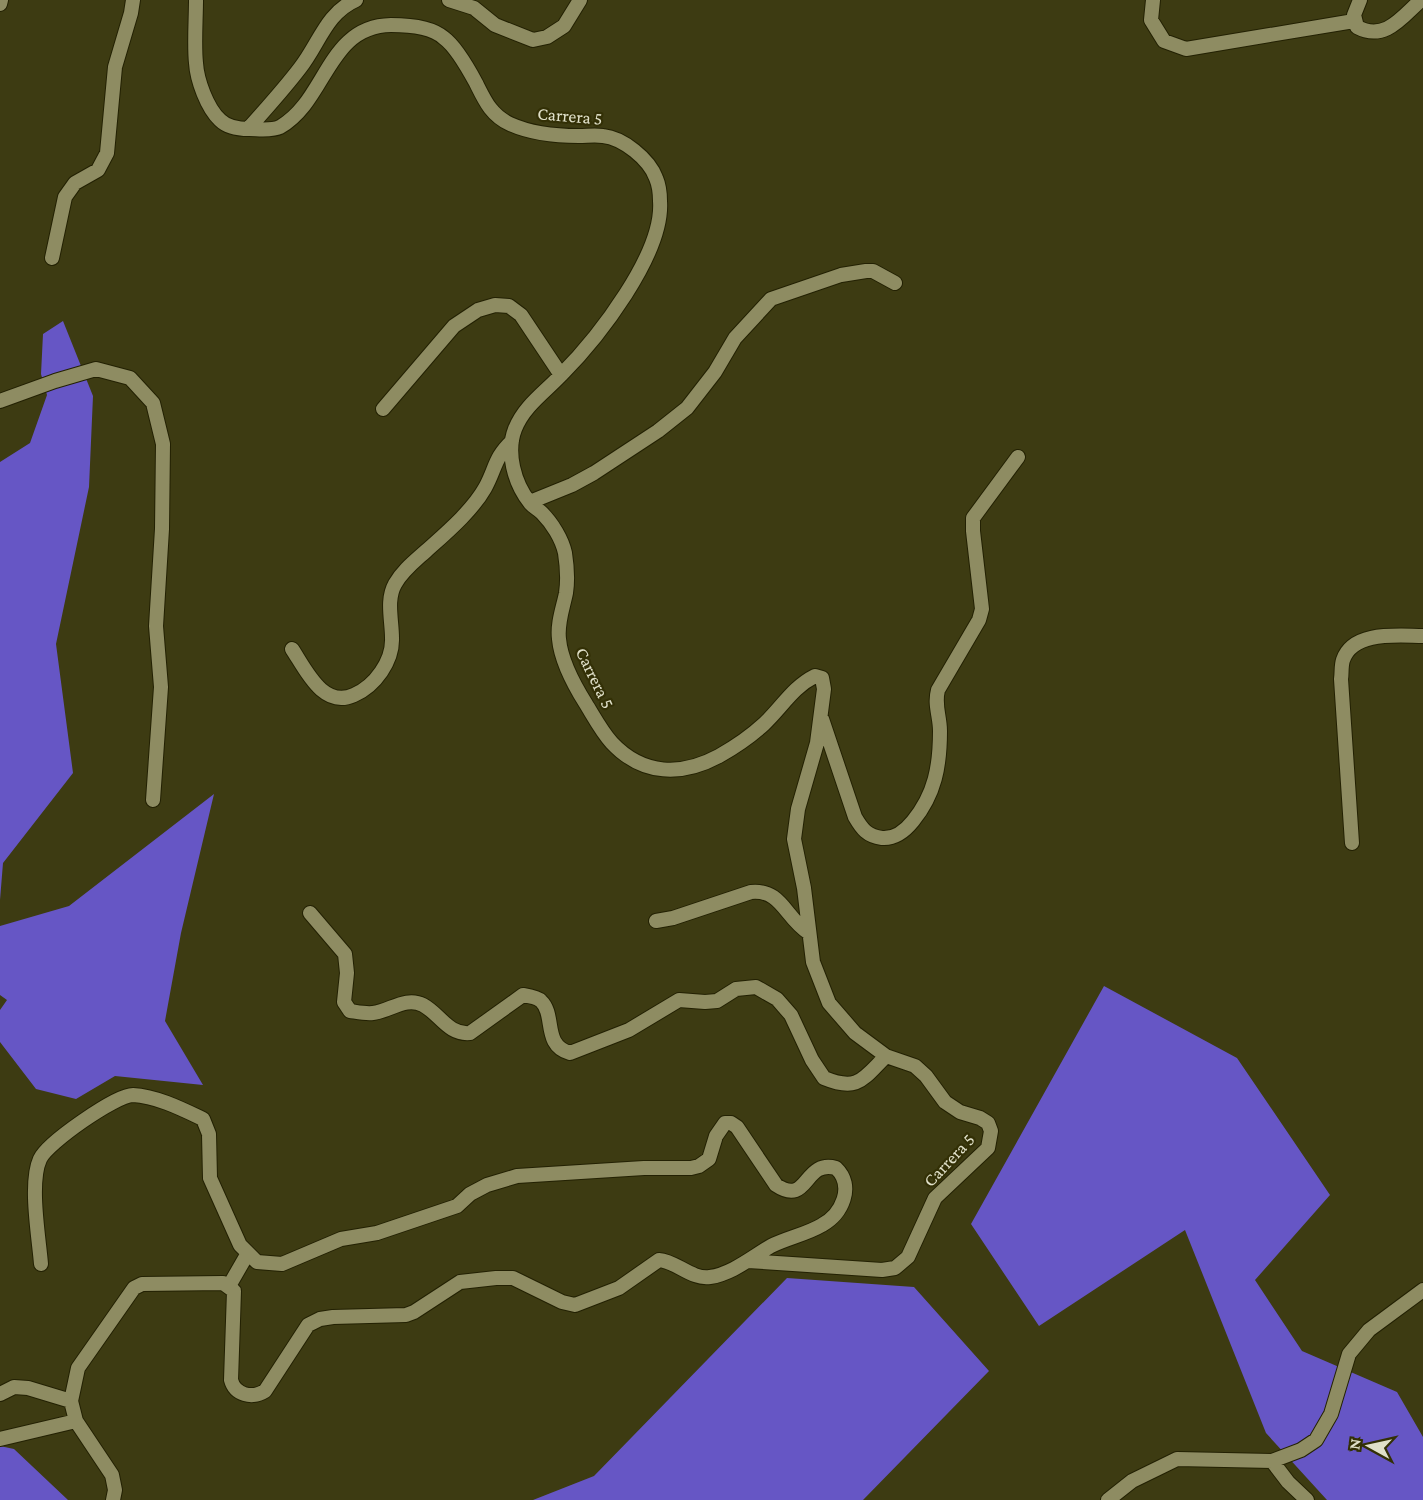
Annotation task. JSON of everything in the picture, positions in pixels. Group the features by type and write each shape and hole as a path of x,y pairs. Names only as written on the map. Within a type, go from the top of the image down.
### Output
{"street":[{"path":"52,258 65,197 75,183 98,170 106,153 115,67 133,0"},
{"name":"Carrera 5","path":"196,0 196,63 202,88 210,106 220,120 236,129 278,129 300,110 340,50 352,38 368,29 387,25 405,26 430,31 444,38 471,75 488,109 506,122 551,135 601,135 614,138 650,165 658,181 661,206 656,232 641,267 607,322 561,375 528,408 516,426 512,441 512,462 516,478 530,502 548,521 564,550 567,589 560,617 559,640 565,662 578,691 609,740 626,756 651,768 678,771 702,764 737,745 763,725 796,689 815,676 823,680 824,689 813,760 798,809 794,839 804,888 813,962 829,1003 855,1033 886,1056 915,1066 926,1076 945,1102 960,1112 980,1118 988,1123 992,1131 988,1148 935,1198 908,1257 895,1268 882,1270 748,1261"},
{"path":"248,129 302,66 323,29 343,5 356,0"},
{"path":"449,0 474,8 495,25 533,40 547,38 564,26 580,0"},
{"path":"1153,0 1151,20 1164,41 1186,49 1354,21"},
{"path":"1360,0 1354,15 1357,27 1379,33 1388,29 1421,0"},
{"path":"530,502 572,485 594,473 658,431 687,408 715,372 735,338 771,299 842,276 866,271 895,283"},
{"path":"383,409 454,326 478,310 495,305 509,306 521,315 561,375"},
{"path":"0,401 96,369 130,378 153,403 163,444 162,529 156,626 161,687 153,800"},
{"path":"292,649 322,693 336,698 352,696 370,686 385,667 393,641 390,605 393,586 403,572 454,526 484,489 500,453 512,441"},
{"path":"820,714 855,817 862,830 872,837 889,838 906,830 926,806 937,773 940,729 935,702 938,690 979,620 982,609 972,531 973,518 1018,457"},
{"path":"1353,843 1341,679 1343,659 1352,647 1362,641 1380,636 1423,636"},
{"path":"656,921 673,918 750,892 763,891 773,895 799,927 809,933"},
{"path":"310,913 345,954 347,973 344,1002 350,1011 370,1014 406,1002 417,1003 423,1005 449,1027 465,1034 470,1033 523,995 540,1000 555,1042 564,1051 570,1053 629,1030 679,1000 717,1001 736,989 756,987 777,999 791,1015 812,1060 824,1078 837,1084 848,1085 861,1081 886,1056"},
{"path":"41,1264 35,1176 39,1159 51,1144 108,1105 130,1095 146,1096 203,1119 209,1134 210,1178 240,1245 257,1262 282,1264 340,1239 377,1233 457,1206 478,1189 517,1176 695,1167 709,1159 716,1136 725,1123 731,1123 737,1127 781,1189 794,1191 800,1189 815,1171 823,1166 837,1168 846,1182 843,1203 822,1226 788,1238 760,1252 748,1261 712,1277 705,1278 659,1260 620,1288 575,1305 562,1302 513,1278 496,1278 460,1282 406,1316 320,1319 308,1325 265,1391 258,1395 251,1396 238,1391 231,1380 234,1291 229,1286 223,1283 142,1284 134,1288 78,1368 71,1401 76,1421 112,1475 115,1490 113,1500"},
{"path":"229,1286 248,1253"},
{"path":"1108,1500 1132,1481 1177,1459 1272,1461 1301,1450 1316,1440 1331,1414 1349,1354 1369,1329 1423,1290"},
{"path":"0,1394 14,1386 71,1401"},
{"path":"0,1439 76,1421"},
{"path":"1272,1461 1288,1482 1307,1500"}],"shaded area":[{"path":"63,321 93,396 89,487 56,644 73,773 3,863 0,900 0,462 30,443 47,395 41,374 43,334"},
{"path":"214,794 181,933 165,1021 203,1085 115,1076 76,1099 36,1089 0,1042 0,1010 7,1000 0,995 0,926 69,906"},
{"path":"1104,986 1237,1058 1330,1195 1255,1280 1302,1351 1397,1392 1423,1437 1423,1500 1327,1500 1266,1433 1185,1230 1039,1326 971,1224"},
{"path":"787,1278 914,1287 989,1371 863,1500 533,1500 594,1476"},
{"path":"0,1446 14,1449 68,1500 0,1500"}]}
